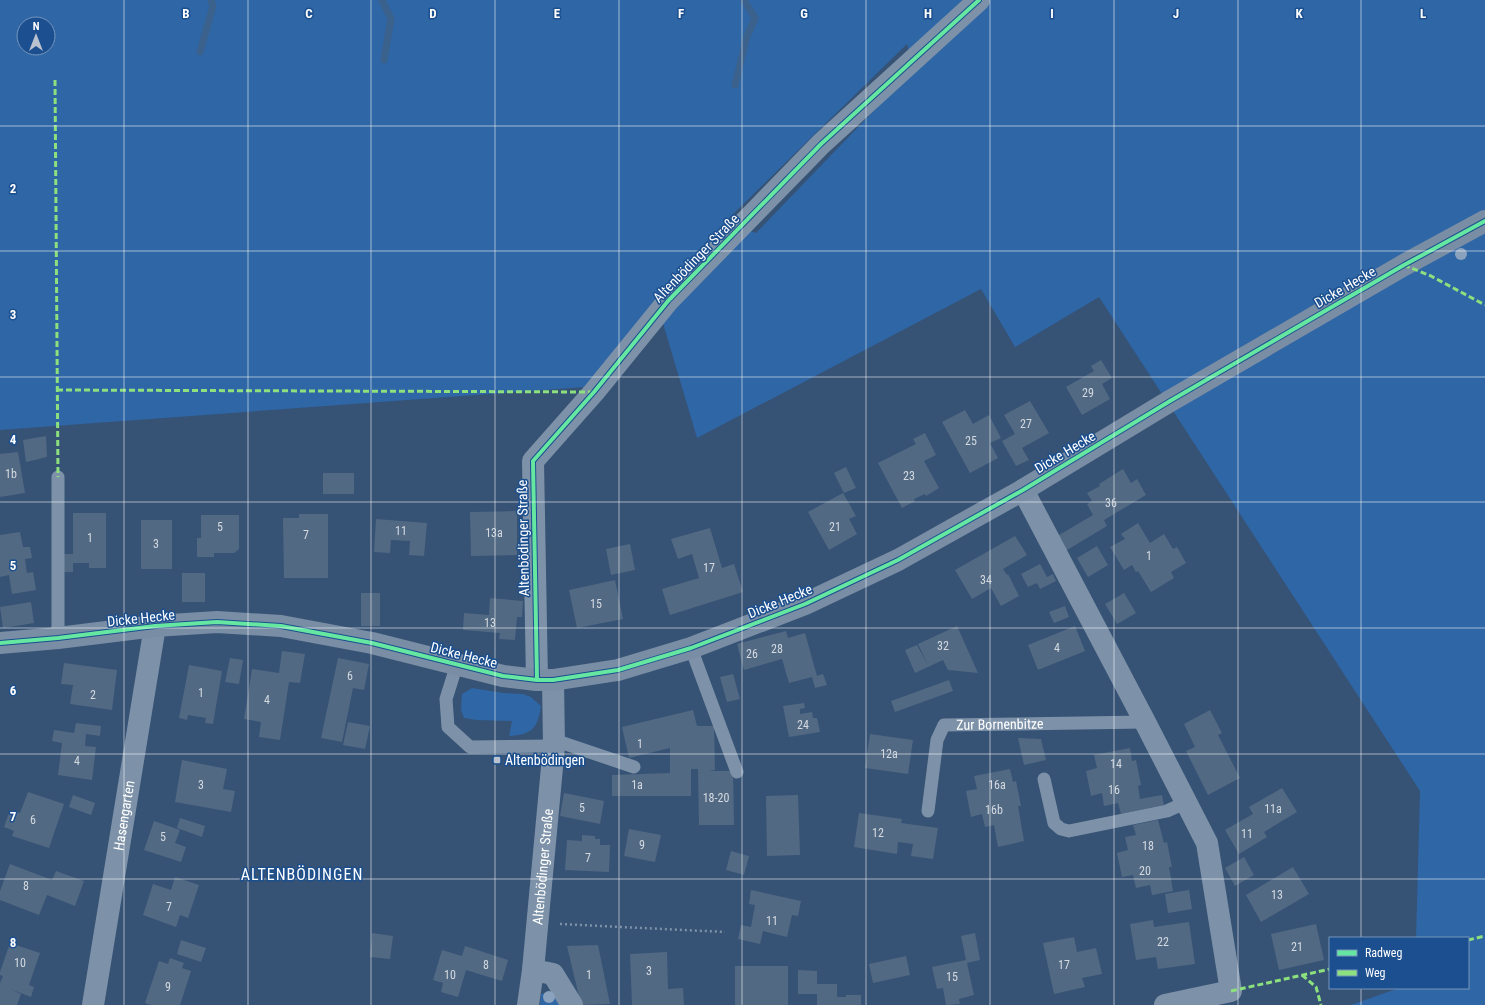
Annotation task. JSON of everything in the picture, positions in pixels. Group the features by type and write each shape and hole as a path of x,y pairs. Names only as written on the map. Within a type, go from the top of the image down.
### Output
{"street":[{"name":"Altenbödinger Straße","path":"528,1005 533,970 554,743 545,680 533,461 594,392 673,295 821,144 979,0"},
{"name":"Dicke Hecke","path":"0,643 58,638 155,626 217,622 281,626 372,643 503,676 545,680 618,670 691,648 805,604 898,560 1023,490 1170,401 1404,265 1485,221"},
{"path":"1023,490 1207,843 1231,991 1165,1005"},
{"name":"Hasengarten","path":"93,1005 155,626"},
{"path":"533,970 553,974 572,1005"}],"lane":[{"path":"58,478 58,638"},
{"path":"691,648 737,772"},
{"path":"457,664 446,699 448,727 470,746 554,743 634,767"},
{"name":"Zur Bornenbitze","path":"928,811 937,740 944,725 1145,722"},
{"path":"1044,779 1054,823 1061,829 1069,831 1167,811 1178,806 1185,800"}],"path":[{"path":"537,923 725,932"}],"shaded area":[{"path":"0,0 1485,0 1485,1005 1351,1005 1396,989 1469,989 1469,937 1416,937 1420,791 1099,297 1015,347 981,289 697,438 657,303 585,387 0,430","holes":["907,44 914,69 756,233 725,222"]},
{"path":"472,688 503,693 523,694 531,697 541,706 536,725 528,732 509,736 512,721 476,720 464,718 461,710 462,694"},
{"path":"555,991 563,1005 540,1005 541,994"}],"building":[{"path":"1101,360 1112,378 1102,384 1110,399 1082,415 1066,387 1094,371 1091,366"},
{"path":"1030,401 1049,433 1022,448 1029,460 1016,466 1002,441 1015,434 1004,415"},
{"path":"965,410 973,424 989,415 1001,438 990,443 998,458 970,473 942,422"},
{"path":"925,433 936,455 924,461 939,488 926,496 925,494 914,499 915,501 902,508 878,463 916,444 913,439"},
{"path":"46,436 47,457 26,462 23,440"},
{"path":"18,452 25,493 0,497 0,454"},
{"path":"846,467 856,488 844,493 834,473"},
{"path":"1123,469 1131,483 1137,479 1146,495 1104,520 1107,526 1062,553 1054,538 1093,515 1087,504 1092,501 1087,493 1100,486 1099,484"},
{"path":"323,473 354,473 354,494 323,494"},
{"path":"843,493 856,516 849,519 857,534 829,550 808,512"},
{"path":"517,511 517,555 471,556 470,512"},
{"path":"73,513 106,513 106,568 89,568 89,563 73,563 73,572 64,572 64,554 73,554"},
{"path":"299,514 328,514 328,578 284,578 283,518 299,518"},
{"path":"201,515 239,515 239,549 234,553 214,553 214,557 197,557 197,538 201,538"},
{"path":"376,519 427,523 424,556 409,555 410,541 391,540 390,553 374,552"},
{"path":"141,520 172,520 172,569 141,569"},
{"path":"1138,523 1150,543 1164,534 1173,549 1177,547 1186,563 1171,572 1174,578 1151,592 1138,571 1136,572 1132,565 1124,570 1110,547 1125,539 1121,534"},
{"path":"710,528 722,568 734,564 743,592 670,615 662,589 699,578 692,554 678,559 671,539"},
{"path":"20,532 23,547 30,547 32,558 25,559 27,573 33,572 36,590 12,594 9,575 0,577 0,535"},
{"path":"1015,536 1027,555 1003,569 1007,575 1008,574 1019,596 1001,606 991,588 972,599 955,570"},
{"path":"630,544 635,570 611,575 606,549"},
{"path":"1097,546 1108,565 1088,577 1077,558"},
{"path":"1040,564 1047,577 1053,574 1056,581 1040,589 1037,583 1028,587 1021,574"},
{"path":"182,573 205,573 205,602 182,602"},
{"path":"615,580 623,619 577,628 569,590"},
{"path":"361,593 380,593 380,626 361,626"},
{"path":"1124,593 1136,613 1117,624 1105,604"},
{"path":"490,598 523,601 522,617 517,617 515,640 499,639 500,633 463,630 464,613 489,615"},
{"path":"31,602 34,623 3,628 0,607"},
{"path":"1065,606 1069,617 1054,623 1049,612"},
{"path":"957,626 978,673 948,670 943,660 915,673 905,650 917,645 928,665 918,644"},
{"path":"1075,626 1085,651 1038,670 1028,645"},
{"path":"786,631 788,638 805,633 817,676 823,674 827,685 815,688 812,677 789,683 782,659 744,670 737,644"},
{"path":"282,651 305,654 300,683 289,682 280,740 259,737 261,722 244,719 252,669 279,673"},
{"path":"230,658 243,660 239,684 225,682"},
{"path":"338,658 369,664 364,690 353,688 342,742 321,738"},
{"path":"64,663 117,670 112,710 70,704 73,685 61,684"},
{"path":"189,665 222,671 213,724 205,723 206,718 188,715 187,720 179,718"},
{"path":"733,674 740,699 727,702 720,677"},
{"path":"949,680 953,691 895,712 891,701"},
{"path":"804,703 805,708 800,709 800,714 812,712 813,718 817,718 820,732 789,737 783,706"},
{"path":"693,710 697,726 714,726 715,770 709,771 733,771 734,825 699,825 698,769 691,769 691,796 612,796 612,775 670,773 670,748 629,758 622,727"},
{"path":"1210,710 1222,733 1218,735 1240,778 1208,795 1186,751 1195,747 1184,724"},
{"path":"348,722 370,726 365,749 343,745"},
{"path":"76,723 101,726 100,736 86,734 85,746 96,747 92,780 58,775 62,743 52,741 54,730 74,733"},
{"path":"870,734 913,740 908,774 865,768"},
{"path":"1018,738 1041,739 1046,760 1024,765"},
{"path":"1130,748 1132,761 1136,760 1141,785 1138,786 1140,799 1162,795 1164,805 1121,814 1118,803 1104,806 1102,793 1091,796 1086,771 1097,768 1094,755"},
{"path":"182,760 227,769 223,789 235,791 231,812 175,802"},
{"path":"1010,769 1013,782 1016,781 1021,806 1018,806 1024,841 998,847 994,825 985,827 982,814 971,817 966,791 977,789 974,776"},
{"path":"1282,788 1297,812 1264,832 1267,837 1239,854 1225,830 1253,814 1249,807"},
{"path":"28,792 64,804 49,848 12,836 14,831 4,827 10,810 20,813"},
{"path":"564,793 604,801 600,824 560,816"},
{"path":"73,795 95,803 91,815 69,807"},
{"path":"798,795 800,855 767,856 766,796"},
{"path":"859,813 902,819 901,823 938,828 933,859 911,856 913,844 898,842 897,854 854,847"},
{"path":"180,818 205,826 202,837 177,828"},
{"path":"1158,820 1164,843 1167,842 1172,867 1169,867 1173,891 1152,895 1150,885 1136,888 1133,875 1122,877 1117,853 1128,850 1125,837 1136,835 1133,825"},
{"path":"154,821 180,830 175,843 186,847 181,862 144,850"},
{"path":"629,829 661,835 655,862 624,856"},
{"path":"582,835 595,836 595,839 600,839 600,845 610,845 609,872 565,870 567,840 582,841"},
{"path":"731,851 749,856 744,875 726,870"},
{"path":"1244,857 1254,875 1235,886 1225,868"},
{"path":"10,864 52,880 56,871 84,881 75,906 47,895 39,915 0,900 0,891"},
{"path":"1293,867 1309,894 1261,922 1246,895"},
{"path":"175,877 199,885 188,918 180,915 176,927 143,915 153,884 171,890"},
{"path":"751,890 801,901 798,916 792,915 787,937 763,931 760,944 738,939 741,925 751,927 755,905 749,904"},
{"path":"1189,890 1192,909 1168,913 1165,894"},
{"path":"1153,920 1154,927 1189,922 1195,964 1158,969 1156,957 1136,960 1130,924"},
{"path":"1316,924 1324,960 1279,970 1271,934"},
{"path":"372,933 393,936 390,959 370,957"},
{"path":"975,933 980,960 967,963 974,995 959,999 960,1004 946,1005 943,988 937,989 932,967 966,960 961,936"},
{"path":"1074,937 1077,952 1096,948 1102,974 1082,978 1085,987 1054,994 1043,943"},
{"path":"181,940 206,948 201,962 177,954"},
{"path":"10,943 40,953 29,985 34,987 31,997 10,989 21,994 17,1005 0,1005 0,983 3,976 0,975 0,972"},
{"path":"598,945 610,1004 581,1005 567,946"},
{"path":"465,946 508,960 502,981 466,970 458,997 441,992 443,983 433,980 442,950 462,956"},
{"path":"667,952 668,989 683,988 684,1005 632,1005 630,954"},
{"path":"906,956 910,975 873,983 869,964"},
{"path":"170,958 184,963 182,968 191,971 180,1005 151,1005 145,1003 159,961 168,964"},
{"path":"735,966 788,966 788,1005 735,1005"},
{"path":"798,970 817,971 817,984 837,984 837,997 846,997 846,995 861,995 861,1005 817,1005 817,994 798,994"}],"waterway":[{"path":"200,52 213,6 211,0"},
{"path":"382,0 391,19 384,60"},
{"path":"735,85 747,36 755,18 744,0"}],"marked path":[{"path":"55,80 58,477"},
{"path":"1404,265 1431,276 1485,305"},
{"path":"57,390 594,392"},
{"path":"1469,940 1485,936"},
{"path":"1231,991 1329,969"},
{"path":"1302,975 1316,987 1321,1005"}],"cycle path":[{"path":"537,680 533,461 594,392 668,301 821,144 979,0"},
{"path":"0,643 58,638 155,626 217,622 281,626 372,643 503,676 537,680 553,680 618,670 691,648 805,604 898,560 1023,490 1170,401 1404,265 1485,221"}],"place":[{"name":"Altenbödingen","path":"497,760"}],"district":[{"name":"ALTENBÖDINGEN","path":"302,874"}]}
